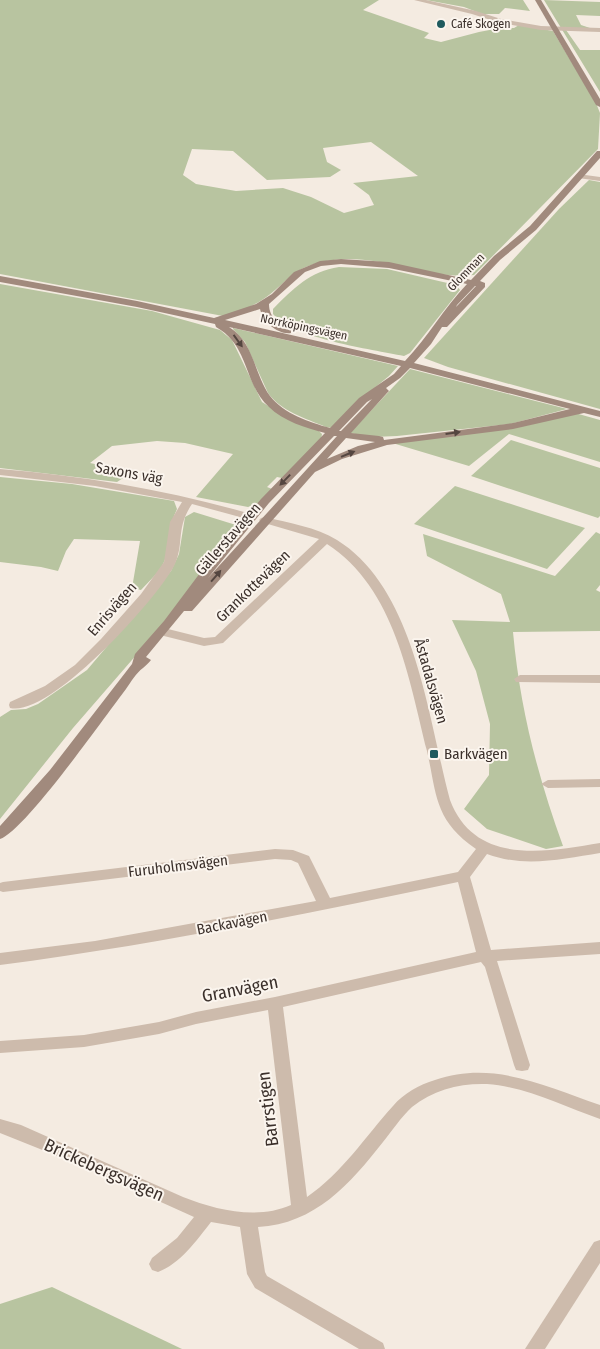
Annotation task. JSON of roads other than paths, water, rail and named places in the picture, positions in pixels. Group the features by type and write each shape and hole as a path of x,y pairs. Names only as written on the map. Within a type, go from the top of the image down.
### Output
{"main road":[{"path":"538,0 600,105"},
{"name":"Glomman","path":"338,433 383,392 600,153"},
{"name":"Glomman","path":"439,329 448,310 472,283 497,258 520,240"},
{"path":"213,320 236,315 264,303 302,270 340,261 386,266 482,285"},
{"name":"Norrköpingsvägen","path":"0,279 309,340 595,412"},
{"path":"264,303 266,315 272,323 309,340"},
{"path":"198,317 223,326 238,339 264,395 274,407 297,418 338,433 362,439 404,440"},
{"path":"305,476 351,452 404,440 513,426 566,413 595,412"},
{"name":"Gällerstavägen","path":"0,834 57,771 138,665 147,659 265,520 305,476 338,433"},
{"name":"Gällerstavägen","path":"138,665 138,657 168,624 219,555 251,517 338,433"},
{"path":"251,517 265,520"}],"street":[{"path":"417,0 474,12 500,21 555,29 600,30"},
{"path":"581,176 600,179"},
{"name":"Saxons väg","path":"0,472 96,482 189,500 251,517"},
{"name":"Enrisvägen","path":"16,705 48,691 73,675 100,648 146,595 167,568 174,554 178,517 189,500"},
{"name":"Åstadalsvägen","path":"265,520 326,539 354,560 376,589 396,622 408,652 448,812 470,837 485,847 527,857 540,857 600,848"},
{"name":"Grankottevägen","path":"168,633 204,642 219,640 326,539"},
{"path":"520,679 600,679"},
{"path":"548,784 600,783"},
{"path":"485,847 463,876 485,956 492,966 522,1065"},
{"name":"Furuholmsvägen","path":"3,887 275,854 294,854 304,860 324,904"},
{"name":"Backavägen","path":"0,959 96,947 254,919 463,876"},
{"name":"Granvägen","path":"0,1047 50,1044 114,1036 275,1003 485,956 600,948"},
{"name":"Barrstigen","path":"275,1003 300,1209"},
{"name":"Brickebergsvägen","path":"0,1126 15,1130 103,1167 170,1200 207,1214 248,1220 270,1219 315,1203 331,1191 406,1103 433,1087 453,1080 490,1078 518,1083 600,1112"},
{"path":"158,1264 183,1243 207,1214"},
{"path":"248,1220 256,1274 261,1282 376,1349"},
{"path":"534,1349 600,1248"}],"place":[{"name":"Café Skogen","path":"441,24"},
{"name":"Barkvägen","path":"434,754"}]}
